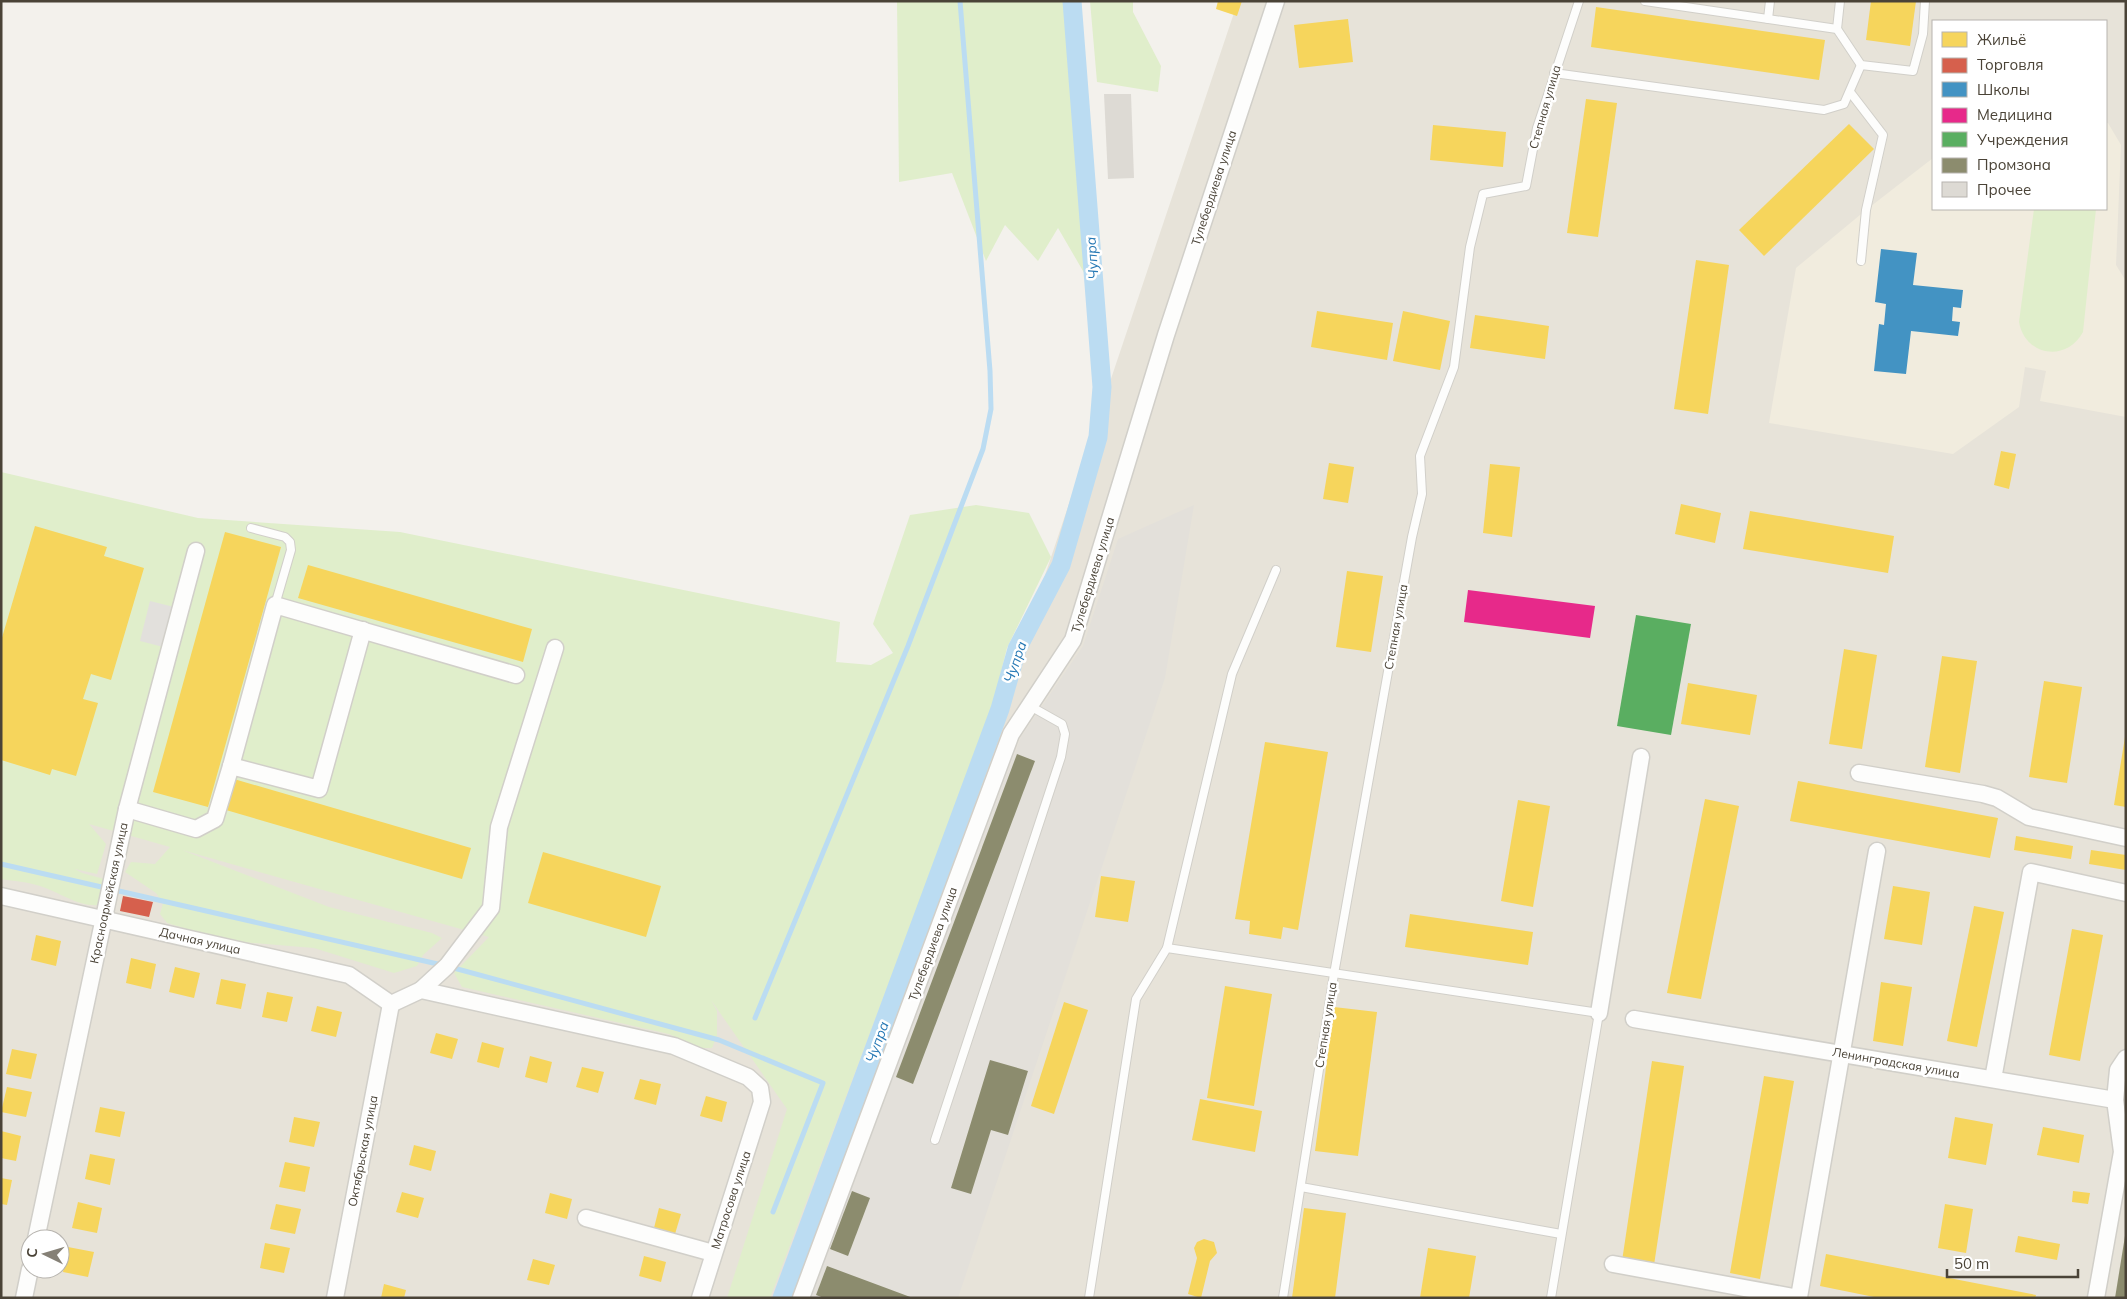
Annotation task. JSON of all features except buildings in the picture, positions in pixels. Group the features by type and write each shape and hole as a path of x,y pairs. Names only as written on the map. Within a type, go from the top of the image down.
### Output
{"street":[{"name":"Тулебердиева улица","path":"801,1298 1011,734 1073,640 1166,335 1276,1"},
{"name":"Красноармейская улица","path":"38,1229 127,809 196,551"},
{"path":"127,809 196,829 215,820 275,605 516,675"},
{"path":"231,766 319,789 363,630"},
{"path":"392,1004 421,990 447,966 491,908 499,827 555,648"},
{"path":"1599,1013 1641,757"},
{"path":"1859,773 1983,794 1996,798 2028,817 2126,838"},
{"path":"1612,1264 1799,1297 1877,851"},
{"path":"1993,1079 2031,872 2126,892"},
{"name":"Дачная улица","path":"1,896 349,975 392,1004"},
{"name":"Матросова улица","path":"421,990 674,1046 748,1077 760,1088 762,1102 700,1298"},
{"name":"Октябрьская улица","path":"335,1298 392,1004"},
{"name":"Ленинградская улица","path":"1634,1018 2115,1100"},
{"path":"2096,1298 2122,1152 2115,1100 2118,1070 2126,1058"},
{"path":"586,1218 713,1252"},
{"path":"24,1298 28,1279"}],"lane":[{"name":"Степная улица","path":"1283,1298 1334,974 1406,565 1422,494 1420,456 1454,367 1470,247 1483,194 1526,186 1537,128 1579,1"},
{"path":"1645,1 1695,5 1768,19 1837,29"},
{"path":"1768,19 1770,1"},
{"path":"1840,1 1837,29 1861,65 1913,71 1923,34 1924,1"},
{"path":"1554,73 1824,110 1844,104 1861,65"},
{"path":"1850,92 1883,135 1866,210 1861,261"},
{"path":"251,528 285,537 290,542 290,550 275,605"},
{"path":"1089,1298 1136,999 1167,948 1232,674 1276,570"},
{"path":"935,1140 1064,744 1065,734 1062,724 1030,706"},
{"path":"1167,948 1599,1013 1551,1298"},
{"path":"1301,1187 1561,1234"}],"shaded area":[{"path":"1238,1 2126,1 2126,1298 1,1298 1,495 1000,709"},
{"path":"2108,123 2121,145 2116,265 2126,281 2126,417 2040,401 2046,371 2025,367 2019,407 1953,454 1769,423 1796,268 1932,159 1932,210 2107,210"},
{"path":"1194,505 1165,678 958,1298 807,1298 1021,737 1083,646 1118,539"},
{"path":"150,601 178,608 167,648 140,641"}],"green space":[{"path":"897,1 1064,1 1090,283 1058,228 1038,261 1005,225 986,261 952,173 899,182"},
{"path":"1090,1 1133,1 1133,12 1161,66 1158,92 1097,82"},
{"path":"2034,210 2096,210 2083,332 2076,342 2067,348 2047,351 2037,348 2029,342 2019,322"},
{"path":"1,472 198,518 400,532 840,622 836,662 871,665 893,653 873,624 910,515 976,505 1029,513 1051,557 1007,648 991,712 770,1298 727,1298 787,1109 711,1000 717,1011 717,1036 712,1048 701,1048 669,1034 462,987 454,973 489,937 182,850 329,907 432,933 442,938 423,955 417,966 394,973 314,948 228,941 167,923 160,914 163,903 156,893 125,872 131,862 155,864 170,847 89,824 106,844 97,874 75,869 82,873 108,880 106,904 88,905 40,886 1,879"}],"waterway":[{"path":"755,1018 908,646 983,449 991,409 990,371 960,1"},
{"name":"Чупра","path":"782,1298 1000,709 1017,649 1061,565 1098,437 1102,387 1072,1"},
{"path":"1,864 442,965"},
{"path":"450,967 719,1040 823,1083 773,1212"}]}
